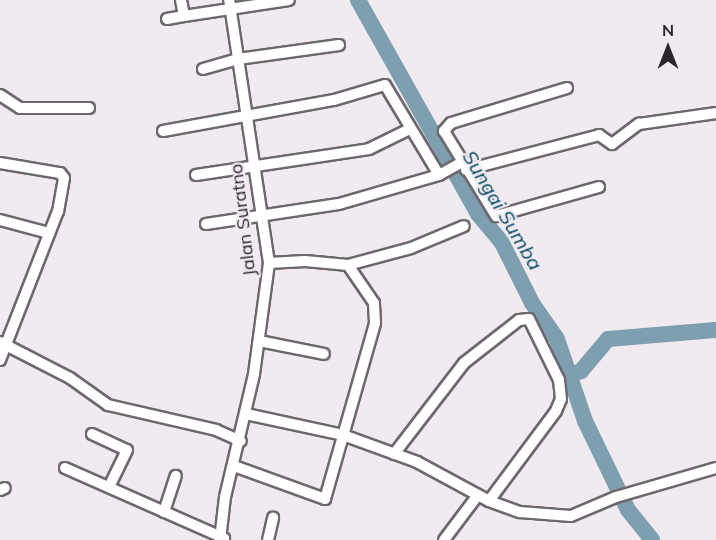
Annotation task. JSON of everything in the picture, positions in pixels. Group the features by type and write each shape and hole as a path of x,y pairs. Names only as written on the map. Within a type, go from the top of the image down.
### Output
{"street":[{"path":"181,0 184,16"},
{"path":"167,19 230,3 290,0"},
{"name":"Jalan Suratno","path":"222,539 259,341 269,263 244,115 230,3"},
{"path":"203,69 238,59 339,45"},
{"path":"163,132 244,115 334,100 385,86 410,129 442,174"},
{"path":"567,88 445,126 444,131 462,166 496,216 599,187"},
{"path":"0,94 20,108 89,108"},
{"path":"206,224 339,204 462,166 599,135 612,144 639,124 716,113"},
{"path":"196,175 254,164 369,149 410,129"},
{"path":"0,162 63,175 64,190 4,343 0,360"},
{"path":"0,220 49,233"},
{"path":"269,263 305,261 348,265 411,248 464,226"},
{"path":"234,466 324,500 376,312 369,292 348,265"},
{"path":"394,454 464,363 519,320 529,319 559,380 561,399 556,411 489,501"},
{"path":"259,341 324,354"},
{"path":"4,343 70,378 108,405 216,430 241,441"},
{"path":"246,414 343,435 447,475 489,501 520,512 571,516 621,495 716,468"},
{"path":"92,434 127,450 109,487"},
{"path":"65,468 222,539"},
{"path":"164,512 176,476"},
{"path":"444,540 478,495"},
{"path":"268,540 273,518"}],"waterway":[{"name":"Sungai Sumba","path":"358,0 478,214 502,243 532,303 557,339 585,421 628,510 652,540"},
{"path":"570,375 581,371 608,339 716,330"}]}
